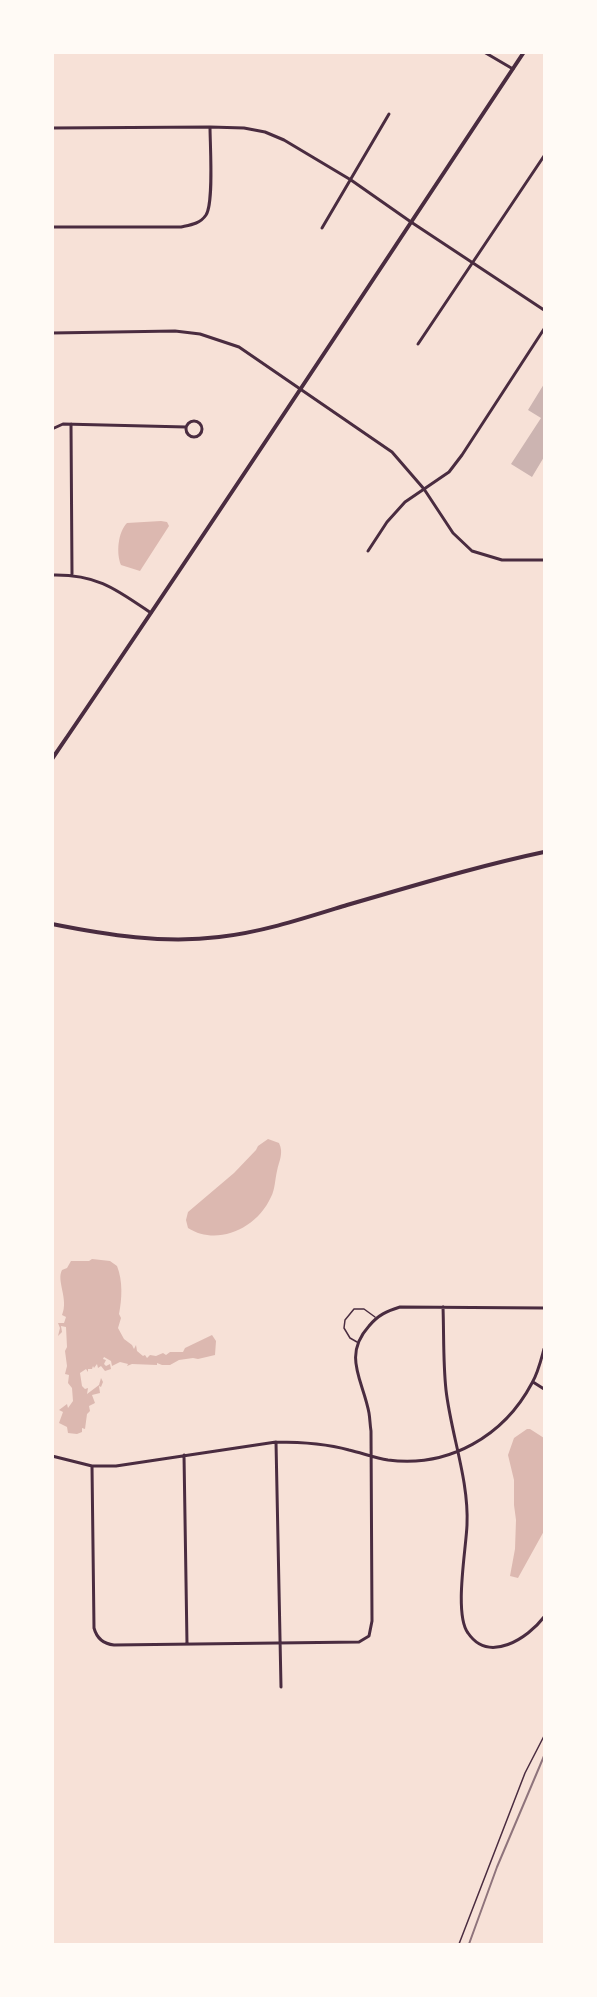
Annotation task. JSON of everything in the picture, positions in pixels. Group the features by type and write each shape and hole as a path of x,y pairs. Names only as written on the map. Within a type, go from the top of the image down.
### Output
{"street":[{"path":"484,52 513,69"},
{"path":"52,759 210,527 299,389 524,52"},
{"path":"322,228 389,114"},
{"path":"52,227 195,224 206,216 210,203 210,127"},
{"path":"52,128 210,127 244,128 265,132 284,140 351,180 544,310"},
{"path":"418,344 544,156"},
{"path":"368,551 387,522 405,502 449,472 544,329"},
{"path":"52,333 175,331 200,334 239,347 392,452 424,489 453,533 472,551 501,560 544,560"},
{"path":"52,429 63,424 186,427 189,423 196,422 201,427 201,432 198,436 190,436 186,427"},
{"path":"71,424 72,574"},
{"path":"52,574 72,574 110,585 152,613"},
{"path":"52,924 92,932 161,940 219,937 282,924 486,864 544,852"},
{"path":"92,1466 95,1634 105,1643 114,1645 354,1643 369,1636 372,1621 369,1412 355,1366 356,1348 363,1332 386,1311 400,1307 544,1308"},
{"path":"443,1307 446,1389 467,1509 461,1615 468,1633 479,1644 488,1646 508,1645 525,1637 544,1617"},
{"path":"52,1456 92,1466 116,1466 276,1442 312,1442 388,1460 416,1461 457,1453 470,1447 499,1426 520,1402 533,1382 544,1349"},
{"path":"533,1382 544,1389"},
{"path":"276,1442 281,1687"},
{"path":"184,1455 187,1644"}],"lane":[{"path":"358,1343 350,1338 344,1328 348,1314 354,1309 364,1309 376,1318"}],"path":[{"path":"459,1944 525,1773 544,1736"}],"shaded area":[{"path":"167,522 169,526 140,571 121,565 119,543 127,523"},
{"path":"268,1139 279,1143 281,1157 272,1194 256,1218 246,1226 223,1235 199,1233 188,1228 186,1220 188,1212 234,1173 258,1146"},
{"path":"92,1259 110,1261 117,1266 121,1290 119,1314 121,1318 118,1328 124,1339 134,1349 136,1345 137,1351 147,1358 150,1355 183,1352 185,1348 212,1335 216,1341 215,1355 179,1360 170,1365 157,1363 157,1365 132,1364 127,1366 128,1364 120,1362 112,1366 111,1361 104,1357 103,1359 106,1360 104,1364 106,1366 110,1364 111,1369 105,1371 101,1366 98,1368 97,1364 94,1368 93,1366 92,1369 88,1369 88,1372 86,1369 80,1373 82,1386 85,1389 88,1388 87,1394 99,1385 101,1378 103,1382 101,1387 99,1386 100,1393 92,1395 95,1403 89,1406 90,1411 87,1414 85,1429 82,1428 82,1432 77,1434 68,1433 67,1427 59,1423 63,1412 59,1410 67,1404 68,1408 73,1401 72,1388 68,1383 69,1375 65,1374 67,1366 66,1327 61,1326 62,1332 58,1336 60,1328 58,1323 64,1323 66,1317 62,1315 64,1303 60,1279 62,1270 67,1268 71,1261"},
{"path":"527,1429 544,1438 544,1531 518,1578 510,1576 515,1549 516,1520 514,1480 508,1455 514,1438"}],"building":[{"path":"544,384 544,457 532,477 511,464 541,418 528,410"}],"railway":[{"path":"469,1944 497,1867 544,1756"}]}
